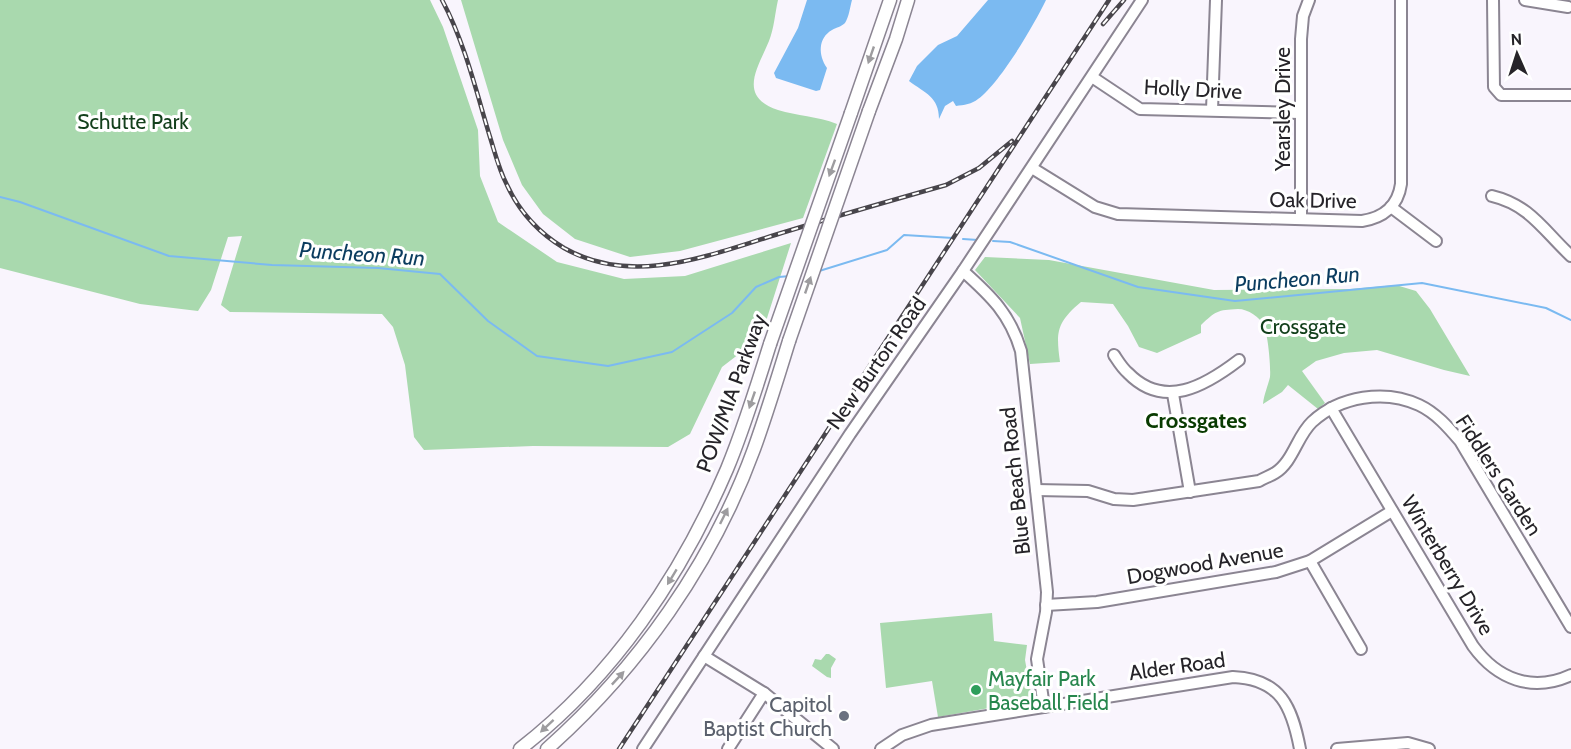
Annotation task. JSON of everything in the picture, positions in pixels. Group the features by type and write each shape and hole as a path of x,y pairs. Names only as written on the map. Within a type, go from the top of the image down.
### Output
{"main road":[{"name":"POW/MIA Parkway","path":"520,749 591,683 640,623 689,548 727,468 890,0"},
{"name":"POW/MIA Parkway","path":"547,749 627,668 694,573 721,522 754,450 789,341 908,0"}],"street":[{"name":"New Burton Road","path":"643,749 850,434 963,272 1142,0"},
{"path":"1212,110 1216,0"},
{"name":"Yearsley Drive","path":"1301,219 1302,26 1305,7 1309,0"},
{"path":"1401,0 1401,184 1397,200 1391,207 1436,241"},
{"path":"1493,0 1494,87 1501,94 1508,95 1571,95"},
{"path":"1525,0 1568,7"},
{"name":"Holly Drive","path":"1092,77 1140,109 1300,113"},
{"name":"Oak Drive","path":"1032,168 1095,207 1118,214 1362,221 1381,216 1391,207"},
{"path":"1492,196 1506,199 1522,208 1568,248"},
{"name":"Blue Beach Road","path":"963,272 994,298 1018,339 1023,365 1047,592 1037,659 1044,707"},
{"path":"1114,355 1128,374 1147,388 1173,394 1207,382 1239,360"},
{"path":"1173,394 1190,492"},
{"name":"Fiddlers Garden","path":"1036,490 1088,491 1114,499 1133,500 1258,481 1277,472 1287,461 1312,422 1331,408 1361,397 1404,399 1421,405 1441,419 1460,441 1571,627"},
{"name":"Winterberry Drive","path":"1331,408 1473,646 1485,662 1501,673 1526,682 1561,680 1571,675"},
{"name":"Dogwood Avenue","path":"1046,605 1097,602 1276,572 1310,561 1392,511"},
{"path":"1310,561 1361,649"},
{"path":"704,656 764,693 833,749"},
{"name":"Alder Road","path":"881,749 916,729 1220,678 1244,678 1262,683 1278,694 1294,718 1300,749"},
{"path":"728,749 764,693"},
{"path":"1337,749 1408,746 1429,749"}],"green space":[{"name":"Schutte Park","path":"0,0 430,0 443,27 478,130 480,176 498,222 557,262 624,279 685,276 791,243 761,337 722,367 690,434 668,447 533,446 424,450 414,437 405,365 393,327 382,314 230,312 221,305 242,236 228,237 211,290 198,311 140,304 0,268"},
{"path":"461,0 778,0 771,36 756,71 754,89 765,104 778,110 837,124 803,218 680,251 630,257 575,239 543,214 522,185 503,140"},
{"name":"Crossgate","path":"985,257 1049,260 1214,290 1350,289 1396,285 1416,291 1430,309 1470,376 1377,350 1344,353 1316,361 1302,371 1325,403 1318,409 1288,385 1282,392 1263,404 1270,377 1268,343 1262,323 1250,312 1238,309 1217,312 1201,325 1201,333 1157,353 1139,347 1113,304 1081,302 1062,322 1058,335 1060,362 1030,364 1020,318 975,270"},
{"path":"992,613 994,641 1027,645 1025,660 1031,693 1029,701 938,717 932,681 886,688 880,623"},
{"path":"826,654 836,659 831,668 831,678 812,666 815,659 821,660"}],"water":[{"path":"807,0 852,0 845,23 827,33 822,42 822,58 827,68 820,90 816,91 776,78 774,73 798,28"},
{"path":"988,0 1046,0 1016,53 987,91 976,101 968,104 956,106 953,101 945,106 939,119 934,100 909,81 917,66 938,45 957,36"}],"waterway":[{"name":"Puncheon Run","path":"0,197 20,202 169,256 272,265 378,268 440,274 488,321 537,356 608,366 672,352 732,313 756,287 779,277 790,276"},
{"name":"Puncheon Run","path":"816,272 887,250 904,235 953,238"},
{"name":"Puncheon Run","path":"963,239 978,240"},
{"name":"Puncheon Run","path":"993,241 1010,242 1138,287 1235,301 1422,283 1546,308 1571,320"}],"railway":[{"path":"442,0 464,50 497,161 512,195 531,221 546,235 564,248 591,260 619,266 648,266 676,263 704,256 946,185 979,168 1012,141"},
{"path":"619,749 1109,0"},
{"path":"1103,24 1124,0"}],"place":[{"name":"Mayfair Park Baseball Field","path":"976,690"},
{"name":"Capitol Baptist Church","path":"844,716"}],"district":[{"name":"Crossgates","path":"1196,420"}]}
